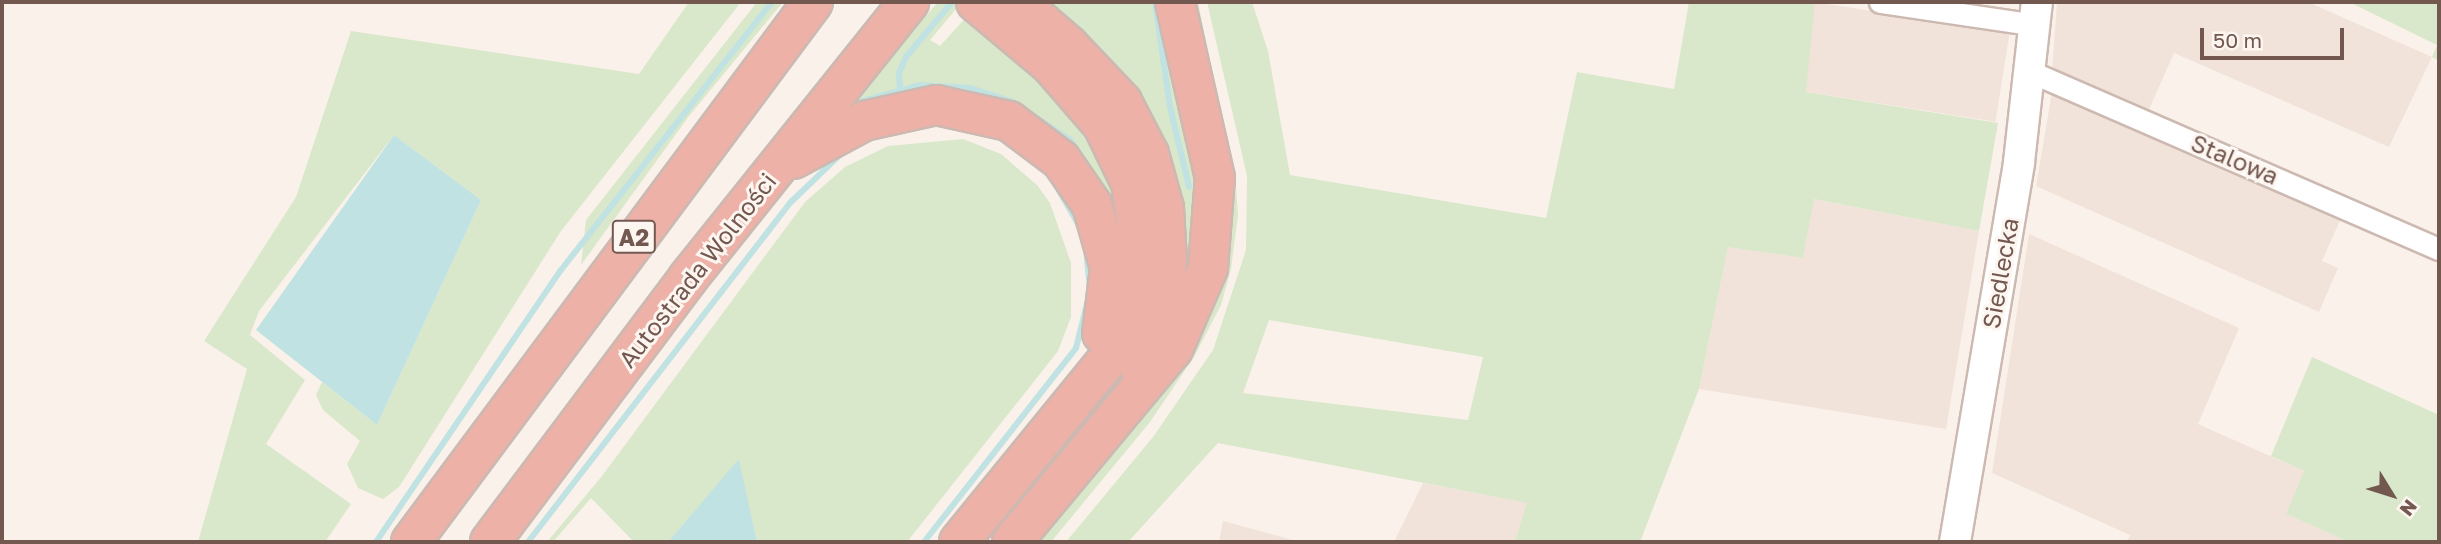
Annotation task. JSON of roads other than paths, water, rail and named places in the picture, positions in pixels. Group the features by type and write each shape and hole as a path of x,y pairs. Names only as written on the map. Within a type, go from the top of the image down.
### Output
{"highway":[{"name":"A2","path":"411,542 813,2"},
{"name":"Autostrada Wolności","path":"490,542 776,169 909,2"},
{"path":"959,542 1093,373 1116,348 1135,297 1140,231 1131,183 1103,125 1079,93 976,2"},
{"path":"1018,2 1086,62 1122,102 1156,178 1166,234 1165,282 1153,337 1135,390"},
{"path":"1012,542 1135,390 1161,365 1184,330 1213,246 1211,152 1175,2"},
{"path":"776,169 864,121 936,105 1009,121 1037,138 1080,181 1104,236 1109,297 1093,373"}],"main road":[{"name":"Siedlecka","path":"1955,542 2019,162 2036,14"}],"street":[{"path":"1880,2 2036,14"},
{"name":"Stalowa","path":"2029,71 2439,249"}],"water":[{"path":"394,135 481,200 377,425 256,330"},
{"path":"738,460 757,542 668,542"}],"waterway":[{"path":"376,542 561,270 772,2"},
{"path":"900,90 899,73 906,57 952,2"},
{"path":"1155,2 1170,107 1189,187"},
{"path":"863,101 920,85 970,88 1013,102 1070,140 1101,186"},
{"path":"528,542 791,202 843,152"},
{"path":"1058,189 1081,229"},
{"path":"1086,249 1090,290"},
{"path":"924,542 1076,348 1087,304"}]}
